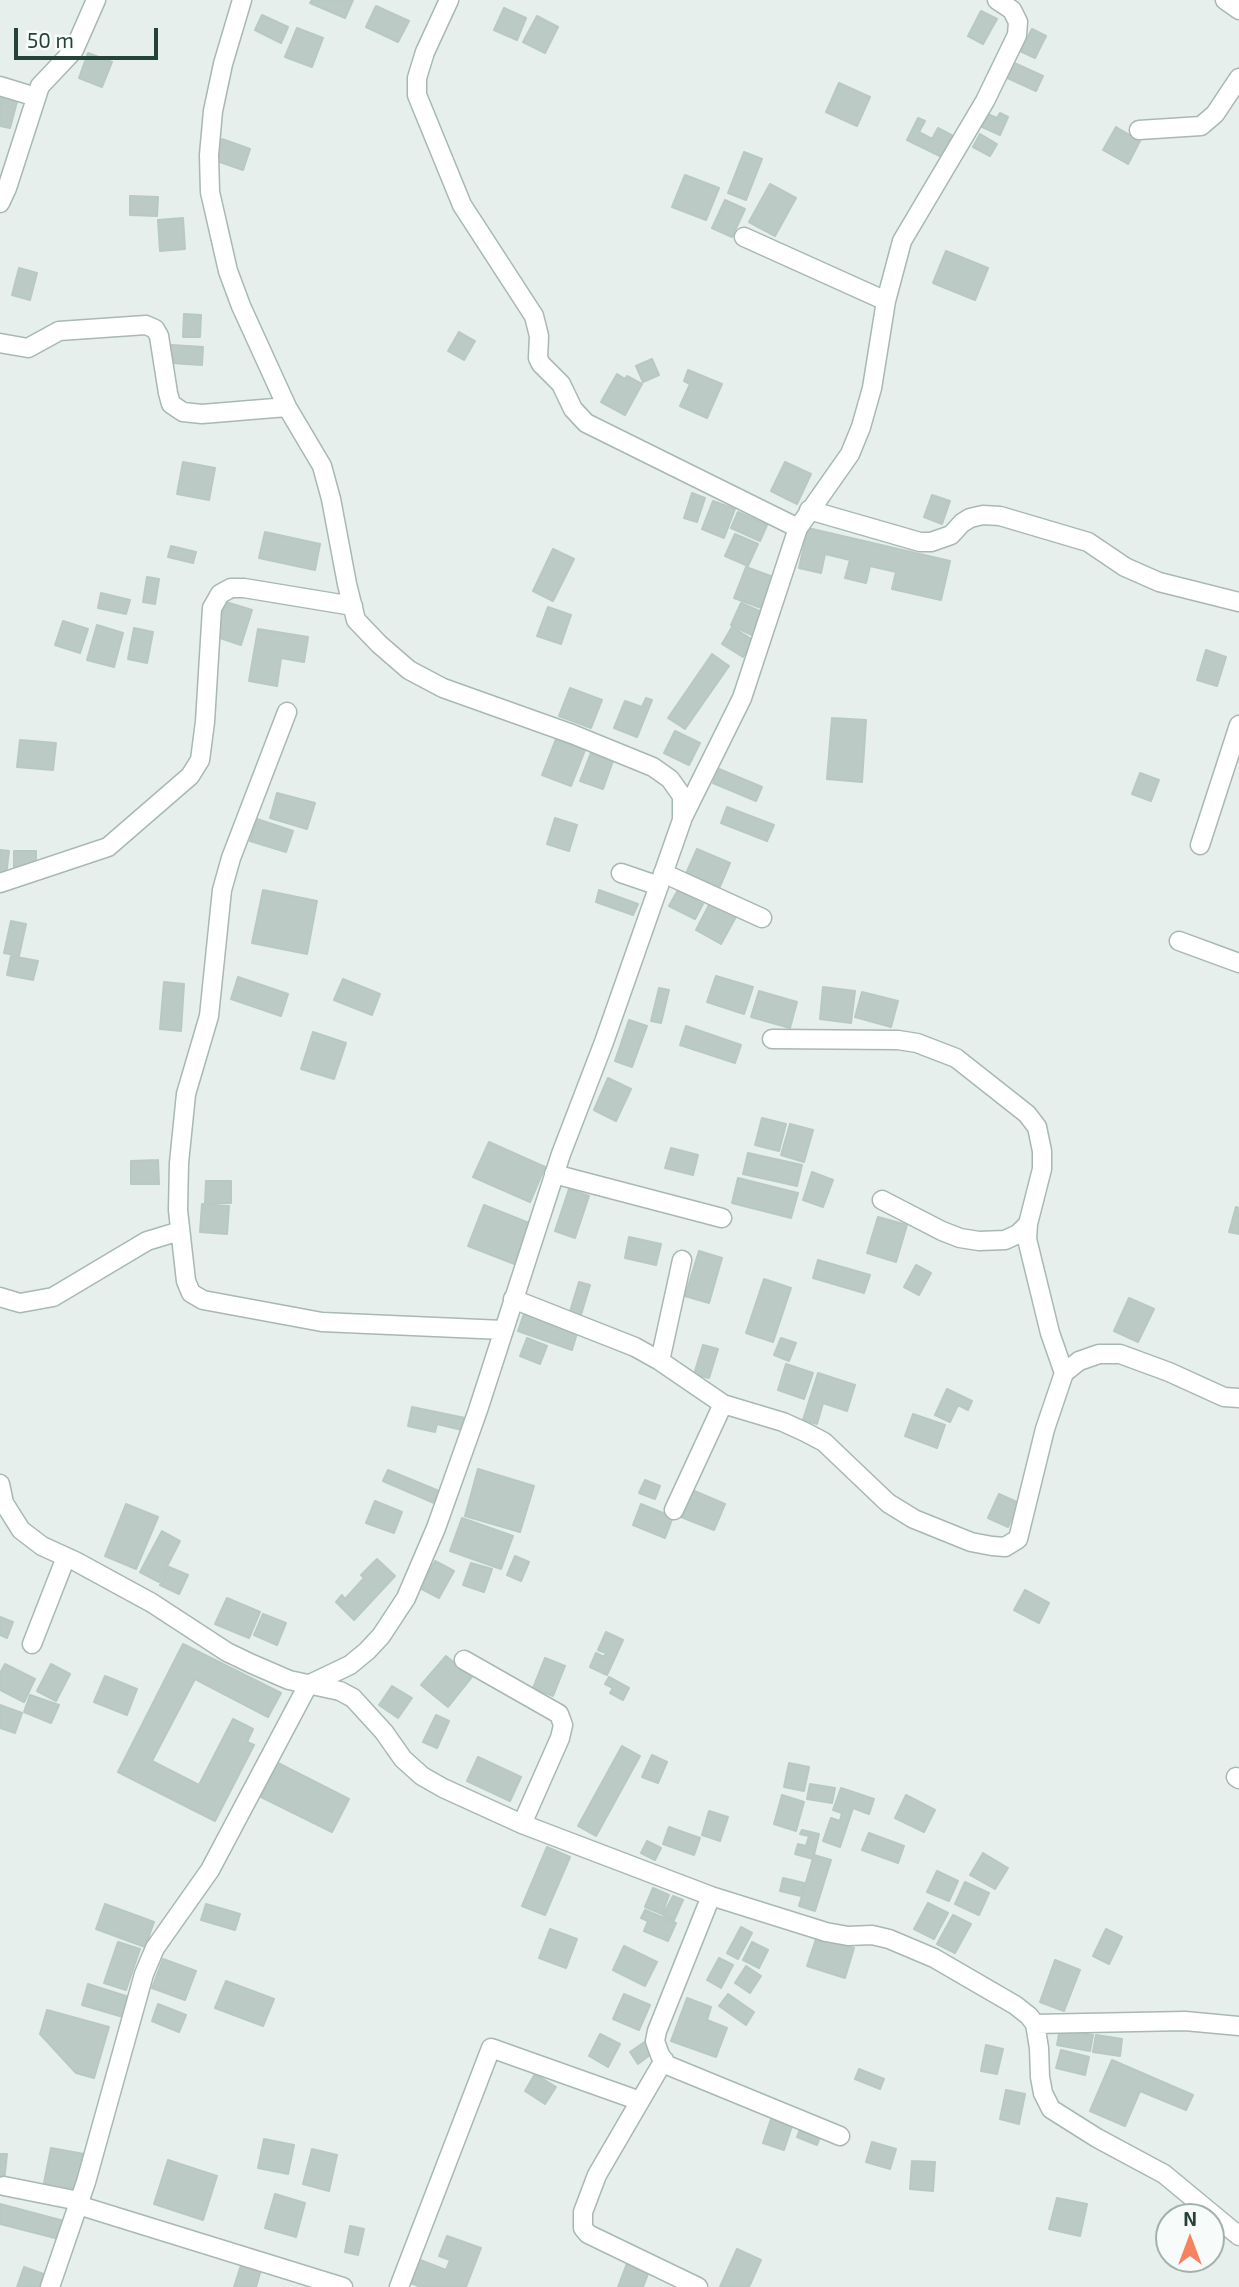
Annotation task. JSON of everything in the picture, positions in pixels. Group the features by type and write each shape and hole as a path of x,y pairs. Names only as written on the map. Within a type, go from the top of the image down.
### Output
{"street":[{"path":"0,203 40,86 74,50 96,0"},
{"path":"242,0 223,64 213,111 209,155 210,192 232,282 287,407 322,466 356,620 410,670 443,688 572,734 653,767 670,779 681,796 682,820"},
{"path":"449,0 425,52 417,78 417,95 463,205 534,316 539,336 538,358 541,364 561,384 573,409 586,423 798,528"},
{"path":"50,2287 79,2203 144,1975 155,1948 210,1870 308,1685 350,1665 381,1636 406,1598 436,1528 478,1410 554,1174 682,820 742,698 798,528 850,454 861,427 872,388 886,301 902,241 985,101 1017,35 1018,22 1012,10 997,0"},
{"path":"1225,0 1239,10"},
{"path":"1139,130 1201,126 1215,114 1239,78"},
{"path":"0,86 36,97"},
{"path":"744,237 886,301"},
{"path":"0,343 28,348 59,331 146,325 159,336 168,393 172,404 183,412 202,414 287,407"},
{"path":"809,510 920,542 931,542 951,535 970,518 983,514 1000,516 1088,542 1125,567 1159,582 1239,602"},
{"path":"0,883 108,847 190,776 200,760 212,608 220,594 231,588 244,588 353,606"},
{"path":"287,712 240,829 222,890 209,1016 186,1094 178,1163 180,1231 186,1281 191,1293 203,1300 322,1322 503,1330"},
{"path":"1200,845 1239,725"},
{"path":"621,873 661,879 762,918"},
{"path":"1179,941 1239,963"},
{"path":"772,1039 898,1040 917,1043 956,1058 1027,1114 1037,1127 1042,1151 1042,1169 1028,1224 1027,1239 1050,1333 1064,1373"},
{"path":"554,1174 722,1218"},
{"path":"882,1200 960,1238 979,1241 1005,1240 1018,1234 1028,1224"},
{"path":"0,1297 20,1303 53,1297 147,1241 180,1231"},
{"path":"660,1361 681,1260"},
{"path":"513,1299 635,1348 660,1361 723,1404 783,1422 824,1442 888,1503 914,1519 971,1542 1005,1546 1018,1539 1045,1429 1064,1373 1079,1361 1099,1354 1120,1354 1224,1397 1239,1398"},
{"path":"674,1510 723,1404"},
{"path":"0,1483 4,1503 21,1530 42,1546 152,1603 228,1651 289,1680 340,1691 353,1698 384,1732 403,1759 422,1776 522,1824 711,1896 814,1929 848,1936 872,1935 908,1946 934,1958 1015,2006 1035,2024 1043,2093 1051,2109 1086,2132 1164,2174 1239,2236"},
{"path":"32,1644 66,1557"},
{"path":"464,1660 559,1714 563,1725 560,1738 522,1824"},
{"path":"711,1896 657,2031 655,2041 664,2060 667,2065 840,2136"},
{"path":"1035,2024 1185,2021 1239,2026"},
{"path":"399,2287 491,2048 640,2102"},
{"path":"664,2060 590,2190 583,2212 583,2228 588,2234 698,2287"},
{"path":"4,2186 79,2203 343,2287"}],"building":[{"path":"312,0 353,0 345,18 310,3"},
{"path":"376,6 409,21 398,42 366,27"},
{"path":"504,8 526,18 517,40 494,30"},
{"path":"981,11 997,19 983,44 968,36"},
{"path":"262,15 288,27 281,43 255,30"},
{"path":"537,16 558,27 545,53 523,42"},
{"path":"297,28 323,38 312,67 285,57"},
{"path":"1032,29 1046,36 1035,58 1020,51"},
{"path":"88,53 112,62 102,87 79,78"},
{"path":"1010,61 1043,76 1036,91 1003,76"},
{"path":"839,83 870,97 857,126 826,112"},
{"path":"0,93 18,98 10,128 0,126"},
{"path":"985,113 997,118 1000,113 1008,117 1000,135 980,126"},
{"path":"918,118 925,121 919,132 932,139 938,128 955,137 944,158 907,140"},
{"path":"1116,127 1140,141 1128,164 1103,150"},
{"path":"980,134 997,144 990,156 973,147"},
{"path":"222,139 250,149 243,170 214,160"},
{"path":"744,152 762,159 746,200 728,193"},
{"path":"685,175 719,188 706,220 672,207"},
{"path":"770,184 796,198 775,236 749,222"},
{"path":"130,196 158,197 157,216 130,215"},
{"path":"725,200 745,209 732,237 712,228"},
{"path":"183,218 185,249 160,251 158,220"},
{"path":"946,251 988,268 975,300 933,283"},
{"path":"19,268 37,273 30,300 12,295"},
{"path":"184,314 201,315 200,337 183,337"},
{"path":"459,332 475,341 464,360 448,351"},
{"path":"171,345 203,347 202,365 171,363"},
{"path":"652,359 659,375 643,382 636,366"},
{"path":"688,370 722,384 707,418 680,406 690,384 684,381"},
{"path":"617,374 642,384 625,415 601,402"},
{"path":"183,462 215,468 209,500 177,494"},
{"path":"785,462 811,474 797,504 771,491"},
{"path":"692,493 705,498 697,522 684,518"},
{"path":"932,495 950,501 942,524 924,517"},
{"path":"713,501 735,509 724,538 702,529"},
{"path":"738,512 767,525 760,541 731,528"},
{"path":"808,528 950,561 941,600 892,589 896,572 870,566 866,583 845,578 850,560 825,554 821,573 799,568"},
{"path":"265,532 320,544 315,570 259,558"},
{"path":"735,534 758,544 748,566 725,556"},
{"path":"171,546 196,552 193,563 168,557"},
{"path":"553,549 574,559 553,601 533,591"},
{"path":"746,567 776,578 764,609 734,598"},
{"path":"147,577 159,579 155,604 143,602"},
{"path":"101,593 130,600 126,614 98,608"},
{"path":"226,602 252,610 241,645 214,636"},
{"path":"741,603 764,613 754,636 731,625"},
{"path":"548,607 571,615 561,644 537,636"},
{"path":"63,621 88,629 80,653 55,645"},
{"path":"97,625 123,633 114,667 87,660"},
{"path":"732,627 753,640 743,657 722,644"},
{"path":"134,628 153,632 147,663 128,659"},
{"path":"258,629 308,637 304,662 281,658 277,686 249,681"},
{"path":"1206,650 1226,657 1217,686 1197,680"},
{"path":"712,654 729,666 685,729 668,718"},
{"path":"570,688 602,700 591,728 559,716"},
{"path":"646,698 652,700 637,737 614,728 625,701 642,707"},
{"path":"832,718 866,720 862,782 827,779"},
{"path":"675,731 700,743 689,765 664,753"},
{"path":"556,739 585,750 571,786 542,775"},
{"path":"20,740 56,743 53,770 17,767"},
{"path":"592,750 614,758 603,789 580,781"},
{"path":"719,769 762,787 756,801 713,783"},
{"path":"1140,773 1159,780 1151,801 1132,794"},
{"path":"277,793 315,803 307,829 270,818"},
{"path":"727,807 774,825 767,841 721,823"},
{"path":"555,818 577,825 569,851 547,844"},
{"path":"257,819 293,831 286,852 250,841"},
{"path":"697,849 730,863 718,891 685,876"},
{"path":"0,850 9,851 6,876 0,876"},
{"path":"14,851 36,851 36,870 14,870"},
{"path":"263,890 317,901 307,954 252,943"},
{"path":"599,890 638,904 633,915 596,902"},
{"path":"678,890 703,904 695,919 669,906"},
{"path":"711,901 737,915 721,944 696,930"},
{"path":"11,921 26,924 19,956 4,953"},
{"path":"11,956 38,961 33,980 7,975"},
{"path":"716,976 753,987 744,1014 707,1002"},
{"path":"238,977 288,994 281,1016 231,999"},
{"path":"343,979 380,994 372,1015 334,1000"},
{"path":"164,982 184,984 181,1031 160,1029"},
{"path":"823,987 855,991 851,1023 820,1019"},
{"path":"659,988 669,990 661,1023 651,1021"},
{"path":"759,991 797,1002 790,1028 751,1017"},
{"path":"862,992 898,1001 891,1027 855,1017"},
{"path":"629,1020 647,1026 632,1067 615,1061"},
{"path":"686,1026 741,1045 735,1063 680,1045"},
{"path":"313,1032 346,1043 334,1079 301,1069"},
{"path":"608,1078 631,1089 616,1121 594,1110"},
{"path":"762,1118 786,1124 779,1151 755,1145"},
{"path":"790,1124 813,1130 804,1162 781,1155"},
{"path":"489,1142 545,1167 530,1202 473,1177"},
{"path":"671,1148 698,1155 693,1175 665,1168"},
{"path":"748,1153 802,1165 797,1186 743,1174"},
{"path":"158,1160 159,1184 131,1184 131,1161"},
{"path":"812,1172 833,1180 823,1207 803,1200"},
{"path":"738,1178 798,1193 791,1218 732,1203"},
{"path":"206,1181 231,1181 231,1203 205,1203"},
{"path":"569,1189 589,1196 575,1238 555,1231"},
{"path":"202,1204 229,1206 227,1234 200,1232"},
{"path":"484,1205 534,1225 517,1265 468,1246"},
{"path":"1236,1207 1239,1208 1239,1234 1229,1232"},
{"path":"878,1217 907,1225 896,1262 867,1253"},
{"path":"629,1237 661,1244 656,1265 625,1258"},
{"path":"699,1251 722,1258 709,1303 685,1296"},
{"path":"818,1260 870,1275 864,1293 813,1278"},
{"path":"916,1265 931,1273 919,1295 904,1287"},
{"path":"764,1279 791,1288 773,1342 746,1333"},
{"path":"579,1282 590,1285 580,1318 569,1315"},
{"path":"1129,1298 1154,1309 1138,1342 1114,1331"},
{"path":"525,1311 578,1330 572,1350 518,1331"},
{"path":"527,1338 547,1346 540,1364 520,1356"},
{"path":"781,1338 796,1343 789,1361 774,1355"},
{"path":"703,1345 718,1349 709,1378 694,1374"},
{"path":"786,1364 813,1373 804,1399 778,1390"},
{"path":"818,1373 855,1385 847,1411 823,1403 817,1424 803,1420"},
{"path":"947,1389 972,1401 968,1410 958,1405 950,1422 935,1415"},
{"path":"412,1407 465,1418 462,1430 437,1424 435,1432 408,1426"},
{"path":"913,1414 945,1425 937,1448 905,1436"},
{"path":"478,1469 534,1486 520,1532 465,1516"},
{"path":"388,1470 439,1491 434,1503 383,1481"},
{"path":"645,1480 660,1486 655,1499 639,1493"},
{"path":"692,1490 725,1504 714,1530 681,1517"},
{"path":"999,1494 1019,1503 1008,1527 988,1518"},
{"path":"375,1501 402,1512 394,1533 366,1523"},
{"path":"126,1504 158,1517 136,1569 105,1556"},
{"path":"641,1504 673,1517 665,1538 633,1525"},
{"path":"462,1518 513,1536 501,1569 450,1551"},
{"path":"162,1531 180,1541 159,1582 140,1572"},
{"path":"515,1556 529,1562 521,1581 507,1575"},
{"path":"377,1559 395,1576 354,1620 336,1602 342,1595 345,1599 364,1578 361,1575"},
{"path":"435,1561 454,1571 439,1598 420,1588"},
{"path":"471,1563 492,1569 484,1592 463,1585"},
{"path":"169,1567 188,1575 179,1594 160,1585"},
{"path":"1025,1590 1049,1603 1039,1623 1014,1610"},
{"path":"227,1598 260,1612 249,1638 215,1624"},
{"path":"263,1614 286,1623 277,1645 254,1635"},
{"path":"0,1617 13,1622 7,1638 0,1635"},
{"path":"606,1632 623,1640 607,1675 590,1667 596,1653 604,1657 606,1653 598,1650"},
{"path":"183,1644 281,1693 268,1717 195,1679 152,1761 199,1785 233,1719 253,1729 247,1742 254,1745 215,1821 118,1772"},
{"path":"446,1656 472,1677 448,1707 421,1685"},
{"path":"545,1658 565,1666 553,1696 533,1688"},
{"path":"5,1664 35,1679 24,1702 0,1690 0,1673"},
{"path":"51,1664 70,1674 56,1701 37,1691"},
{"path":"105,1676 137,1689 127,1715 94,1702"},
{"path":"609,1677 629,1688 623,1700 610,1693 613,1688 605,1684"},
{"path":"392,1686 412,1698 398,1718 379,1705"},
{"path":"30,1695 59,1705 51,1723 24,1712"},
{"path":"0,1705 22,1713 15,1733 0,1728"},
{"path":"436,1715 449,1721 437,1748 423,1742"},
{"path":"622,1746 640,1756 596,1836 578,1826"},
{"path":"652,1755 667,1762 658,1783 642,1777"},
{"path":"478,1757 521,1777 510,1801 467,1781"},
{"path":"278,1763 349,1799 332,1832 261,1797"},
{"path":"789,1763 809,1767 804,1791 784,1787"},
{"path":"810,1784 835,1788 832,1803 807,1799"},
{"path":"841,1788 874,1799 869,1814 853,1808 840,1847 823,1841 831,1818 840,1821 842,1813 833,1810"},
{"path":"782,1795 804,1802 796,1831 774,1824"},
{"path":"906,1795 935,1810 924,1832 895,1818"},
{"path":"709,1811 728,1817 720,1841 702,1835"},
{"path":"669,1827 700,1838 694,1855 663,1844"},
{"path":"802,1830 819,1834 813,1859 795,1854 798,1844 806,1846 809,1836 800,1834"},
{"path":"869,1833 904,1846 898,1863 862,1850"},
{"path":"647,1841 661,1848 655,1860 641,1853"},
{"path":"547,1847 570,1857 545,1915 522,1906"},
{"path":"983,1853 1008,1868 995,1889 970,1875"},
{"path":"814,1855 831,1860 815,1911 799,1906"},
{"path":"937,1871 958,1881 949,1901 927,1892"},
{"path":"783,1878 804,1883 801,1896 780,1891"},
{"path":"965,1882 989,1893 979,1915 955,1904"},
{"path":"653,1888 669,1895 662,1914 645,1907"},
{"path":"673,1896 683,1900 674,1920 663,1915"},
{"path":"928,1903 948,1913 934,1939 914,1929"},
{"path":"105,1904 154,1922 145,1947 96,1929"},
{"path":"206,1904 240,1914 235,1930 201,1920"},
{"path":"645,1910 676,1923 668,1941 644,1931 648,1921 641,1918"},
{"path":"953,1915 971,1924 955,1953 937,1944"},
{"path":"741,1927 752,1933 738,1959 727,1953"},
{"path":"550,1929 577,1939 566,1968 539,1958"},
{"path":"1106,1929 1122,1937 1109,1964 1093,1956"},
{"path":"817,1936 854,1948 845,1978 807,1966"},
{"path":"118,1942 140,1949 126,1990 104,1983"},
{"path":"752,1942 768,1950 759,1968 743,1960"},
{"path":"624,1946 657,1962 645,1986 613,1970"},
{"path":"719,1958 733,1965 721,1988 707,1980"},
{"path":"163,1959 196,1971 185,2000 152,1988"},
{"path":"1055,1960 1080,1970 1064,2011 1040,2002"},
{"path":"746,1966 761,1976 750,1993 735,1983"},
{"path":"226,1981 274,1999 263,2026 215,2008"},
{"path":"88,1984 129,1997 123,2017 82,2005"},
{"path":"624,1994 650,2005 639,2030 613,2019"},
{"path":"728,1994 754,2012 746,2025 719,2006"},
{"path":"687,1998 711,2007 707,2020 727,2028 716,2057 671,2041"},
{"path":"158,2004 186,2015 179,2032 152,2021"},
{"path":"47,2010 109,2027 94,2078 76,2073 40,2034"},
{"path":"1060,2029 1093,2035 1090,2051 1057,2045"},
{"path":"600,2034 620,2044 608,2067 589,2056"},
{"path":"1096,2035 1122,2039 1120,2056 1093,2052"},
{"path":"646,2041 654,2052 638,2064 630,2052"},
{"path":"986,2045 1003,2049 997,2074 981,2071"},
{"path":"1061,2050 1089,2057 1085,2075 1056,2068"},
{"path":"1112,2060 1193,2095 1186,2110 1140,2091 1125,2126 1090,2111"},
{"path":"859,2069 884,2079 880,2089 855,2079"},
{"path":"535,2074 556,2087 545,2104 525,2091"},
{"path":"1006,2090 1025,2094 1019,2124 1000,2119"},
{"path":"773,2113 794,2120 784,2150 763,2143"},
{"path":"802,2124 822,2132 817,2145 797,2137"},
{"path":"264,2139 294,2145 288,2174 258,2168"},
{"path":"872,2142 896,2149 890,2169 866,2162"},
{"path":"51,2148 84,2154 77,2189 44,2183"},
{"path":"312,2149 337,2155 329,2191 303,2184"},
{"path":"0,2154 7,2154 4,2181 0,2181"},
{"path":"168,2160 217,2176 203,2220 154,2204"},
{"path":"912,2161 935,2162 933,2191 910,2189"},
{"path":"275,2194 305,2203 296,2237 265,2228"},
{"path":"1057,2198 1087,2204 1080,2236 1049,2229"},
{"path":"0,2204 64,2221 59,2239 0,2224"},
{"path":"350,2226 364,2229 358,2255 345,2252"},
{"path":"447,2236 481,2248 466,2287 421,2287 406,2281 415,2258 446,2270 450,2260 439,2256"},
{"path":"737,2249 761,2260 749,2287 720,2287"},
{"path":"629,2258 651,2266 643,2287 618,2287"},
{"path":"243,2259 262,2266 256,2287 234,2287"},
{"path":"24,2267 49,2276 45,2287 17,2287"}]}
